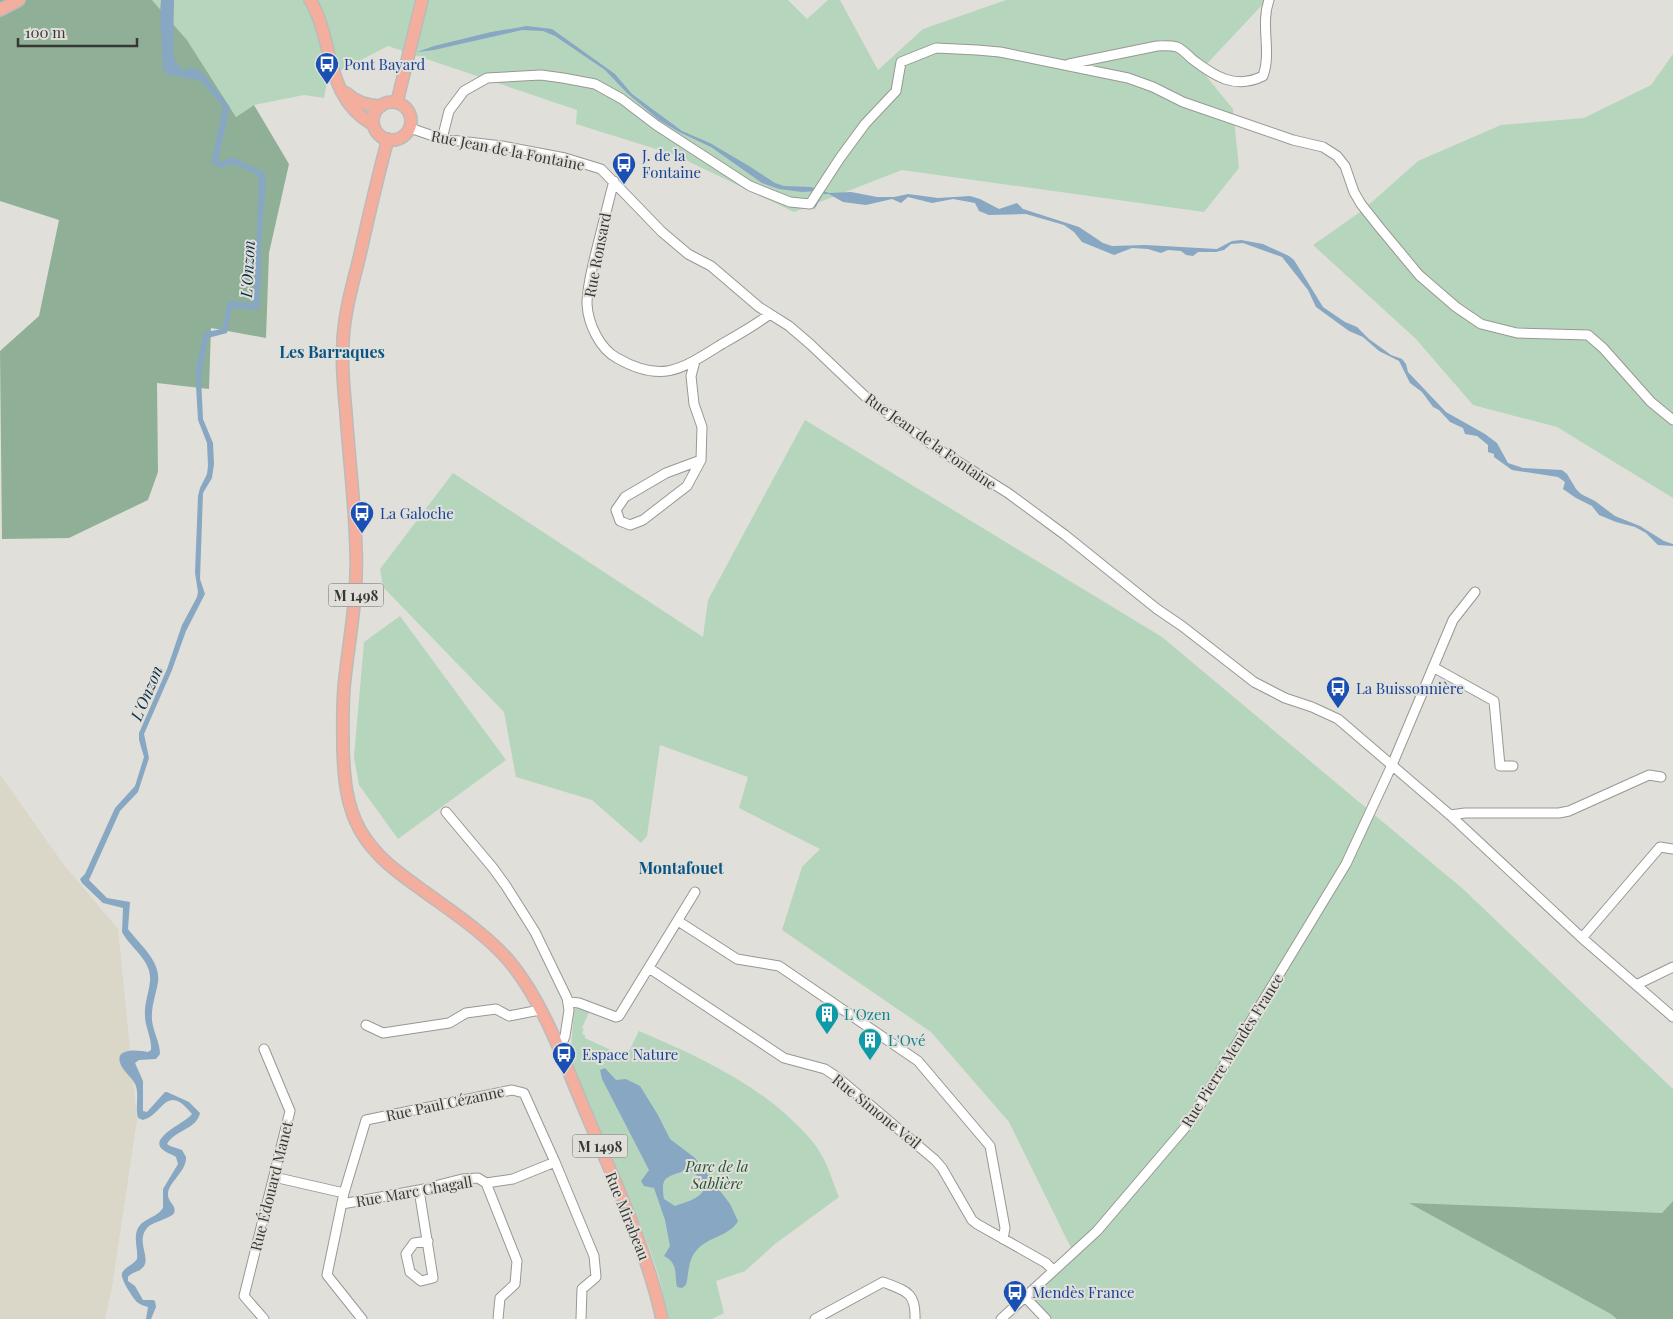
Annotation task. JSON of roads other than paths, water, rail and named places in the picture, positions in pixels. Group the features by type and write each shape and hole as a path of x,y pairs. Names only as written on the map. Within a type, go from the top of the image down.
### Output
{"main road":[{"path":"0,10 19,0"},
{"path":"310,0 319,21 337,85 354,110 372,124 380,136 388,139 402,139 410,128 411,115 404,105 397,102 372,106 355,100 337,85"},
{"path":"397,102 422,0"},
{"path":"372,124 375,114 381,106"},
{"name":"Rue Mirabeau","path":"388,139 352,286 342,343 357,580 343,706 344,772 347,796 352,816 361,832 381,858 395,871 456,914 485,938 509,962 522,980 540,1010 557,1045 640,1242 655,1286 662,1319"}],"street":[{"path":"1064,65 1158,46 1168,46 1179,48 1210,73 1224,79 1242,83 1252,82 1263,76 1266,66 1265,36 1269,0"},
{"path":"442,139 450,111 464,91 487,78 541,75 563,78 595,84 622,99 656,125 716,162 750,186 790,202 810,204 865,124 896,91 901,62 936,48 1000,52 1128,78 1153,87 1183,102 1293,140 1323,147 1337,156 1345,166 1354,192 1361,204 1419,275 1456,307 1481,324 1517,333 1588,335 1603,348 1651,402 1673,420"},
{"name":"Rue Jean de la Fontaine","path":"410,128 442,139 502,146 565,158 601,169 662,232 688,254 710,266 759,307 810,344 870,401 934,446 1008,493 1254,682 1285,698 1312,707 1338,719 1450,815 1582,938 1673,1017"},
{"name":"Rue Ronsard","path":"614,181 592,270 587,304 593,331 608,353 626,364 648,372 669,372 695,361 751,328 770,314"},
{"path":"695,361 691,376 694,404 702,427 701,460 687,486 643,520 630,526 620,521 616,510 625,497 666,473 701,460"},
{"name":"Rue Pierre Mendès France","path":"1001,1319 1097,1231 1189,1122 1346,864 1392,765 1453,620 1475,592"},
{"path":"1434,667 1494,701 1500,766 1513,766"},
{"path":"1450,815 1465,813 1559,813 1649,775 1661,777"},
{"path":"446,812 494,868 506,886 535,932 569,1002 565,1036 557,1045"},
{"path":"1582,938 1660,846 1673,848"},
{"path":"569,1002 578,1003 616,1017 619,1016 695,892"},
{"path":"678,921 737,959 778,966 922,1066 990,1146 1005,1228 1003,1239"},
{"path":"1636,985 1673,967"},
{"name":"Rue Simone Veil","path":"649,968 784,1058 825,1069 837,1077 935,1160 942,1168 972,1220 1046,1263 1053,1270"},
{"path":"366,1025 383,1032 449,1023 466,1013 496,1009 509,1016 540,1010"},
{"name":"Rue Édouard Manet","path":"264,1049 290,1111 244,1296 264,1319"},
{"name":"Rue Paul Cézanne","path":"362,1319 327,1275 344,1193 366,1120 512,1090 524,1093 556,1162 594,1256 596,1277 582,1289 581,1319"},
{"path":"486,1183 513,1179 556,1162"},
{"path":"274,1176 344,1193"},
{"name":"Rue Marc Chagall","path":"342,1204 419,1190 462,1179 478,1178 486,1183 517,1261 516,1284 500,1298 498,1319"},
{"path":"419,1190 428,1241 433,1278 421,1281 410,1272 406,1254 414,1243 428,1241"},
{"path":"815,1319 883,1282 906,1291 915,1304 915,1319"},
{"path":"1024,1297 1046,1319"}],"water":[{"path":"161,0 174,0 173,55 177,64 184,71 191,67 203,73 230,107 218,161 221,162 232,157 264,172 266,180 259,308 257,310 232,308 227,333 208,338 201,377 203,419 213,443 214,464 212,478 203,493 200,579 205,594 186,631 172,670 144,734 149,758 138,792 120,811 89,880 107,898 130,902 128,929 153,960 158,974 152,1020 160,1054 156,1059 139,1060 135,1063 143,1081 143,1111 147,1112 167,1092 189,1102 200,1113 195,1123 171,1139 167,1144 182,1150 186,1157 183,1168 171,1186 168,1195 175,1211 170,1217 147,1228 143,1238 144,1266 128,1277 128,1281 135,1286 143,1300 155,1301 156,1307 151,1319 146,1319 148,1307 135,1300 125,1284 122,1273 137,1259 137,1229 143,1222 156,1215 163,1208 163,1189 178,1164 176,1157 162,1149 159,1144 160,1140 192,1114 183,1105 171,1100 150,1117 143,1120 138,1118 136,1086 122,1067 120,1056 127,1051 148,1052 151,1050 145,1020 150,974 144,961 122,932 123,908 103,903 80,879 85,874 115,808 135,786 144,757 139,733 167,669 182,625 197,597 195,573 198,496 207,474 208,466 207,443 198,420 196,370 203,335 206,332 222,329 228,302 251,303 253,301 259,178 256,174 233,164 220,168 213,164 212,158 223,107 201,81 169,75 163,71"},
{"path":"527,26 552,29 615,74 632,94 682,131 710,143 775,183 784,186 811,187 829,193 851,192 877,197 894,197 908,194 938,198 970,196 999,209 1017,203 1023,209 1079,227 1103,243 1112,246 1145,245 1217,249 1232,241 1241,240 1263,244 1294,260 1323,307 1345,322 1357,327 1369,339 1391,355 1402,359 1406,364 1408,372 1446,412 1497,443 1508,463 1523,468 1562,470 1581,494 1595,501 1615,516 1640,526 1664,541 1673,544 1673,546 1658,545 1646,533 1635,527 1599,515 1592,506 1563,489 1565,482 1558,477 1512,470 1494,457 1494,454 1488,452 1488,445 1477,436 1465,434 1463,428 1450,422 1439,410 1433,407 1422,392 1410,383 1399,361 1379,351 1363,337 1349,331 1316,307 1308,290 1282,257 1243,243 1231,244 1224,250 1216,252 1198,252 1193,256 1186,255 1181,251 1168,250 1161,253 1148,249 1132,248 1114,255 1082,242 1074,232 1064,225 1026,214 989,215 979,211 975,203 953,199 932,203 908,197 901,203 892,199 866,205 843,202 829,194 823,194 814,210 818,191 802,192 779,189 762,183 711,147 659,120 627,93 605,70 555,36 543,31 522,30 434,50 417,52 491,32"},
{"path":"605,1068 616,1080 626,1079 640,1086 670,1139 695,1158 730,1204 738,1221 730,1230 701,1246 696,1251 690,1263 686,1285 682,1288 677,1287 675,1269 672,1262 664,1256 670,1246 665,1220 654,1188 644,1186 641,1181 649,1170 602,1079 600,1070","holes":["686,1170 701,1181 704,1188 703,1191 694,1198 675,1206 664,1199 664,1181 670,1176"]}],"place":[{"name":"Pont Bayard","path":"327,85"},
{"name":"J. de la Fontaine","path":"624,185"},
{"name":"La Galoche","path":"362,534"},
{"name":"La Buissonnière","path":"1338,709"},
{"name":"L'Ozen","path":"827,1035"},
{"name":"L'Ové","path":"870,1061"},
{"name":"Espace Nature","path":"564,1075"},
{"name":"Mendès France","path":"1015,1313"}],"district":[{"name":"Les Barraques","path":"332,351"},
{"name":"Montafouet","path":"681,867"}],"water label":[{"name":"L'Onzon","path":"247,269"},
{"name":"L'Onzon","path":"146,693"}],"park label":[{"name":"Parc de la Sablière","path":"717,1174"}]}
